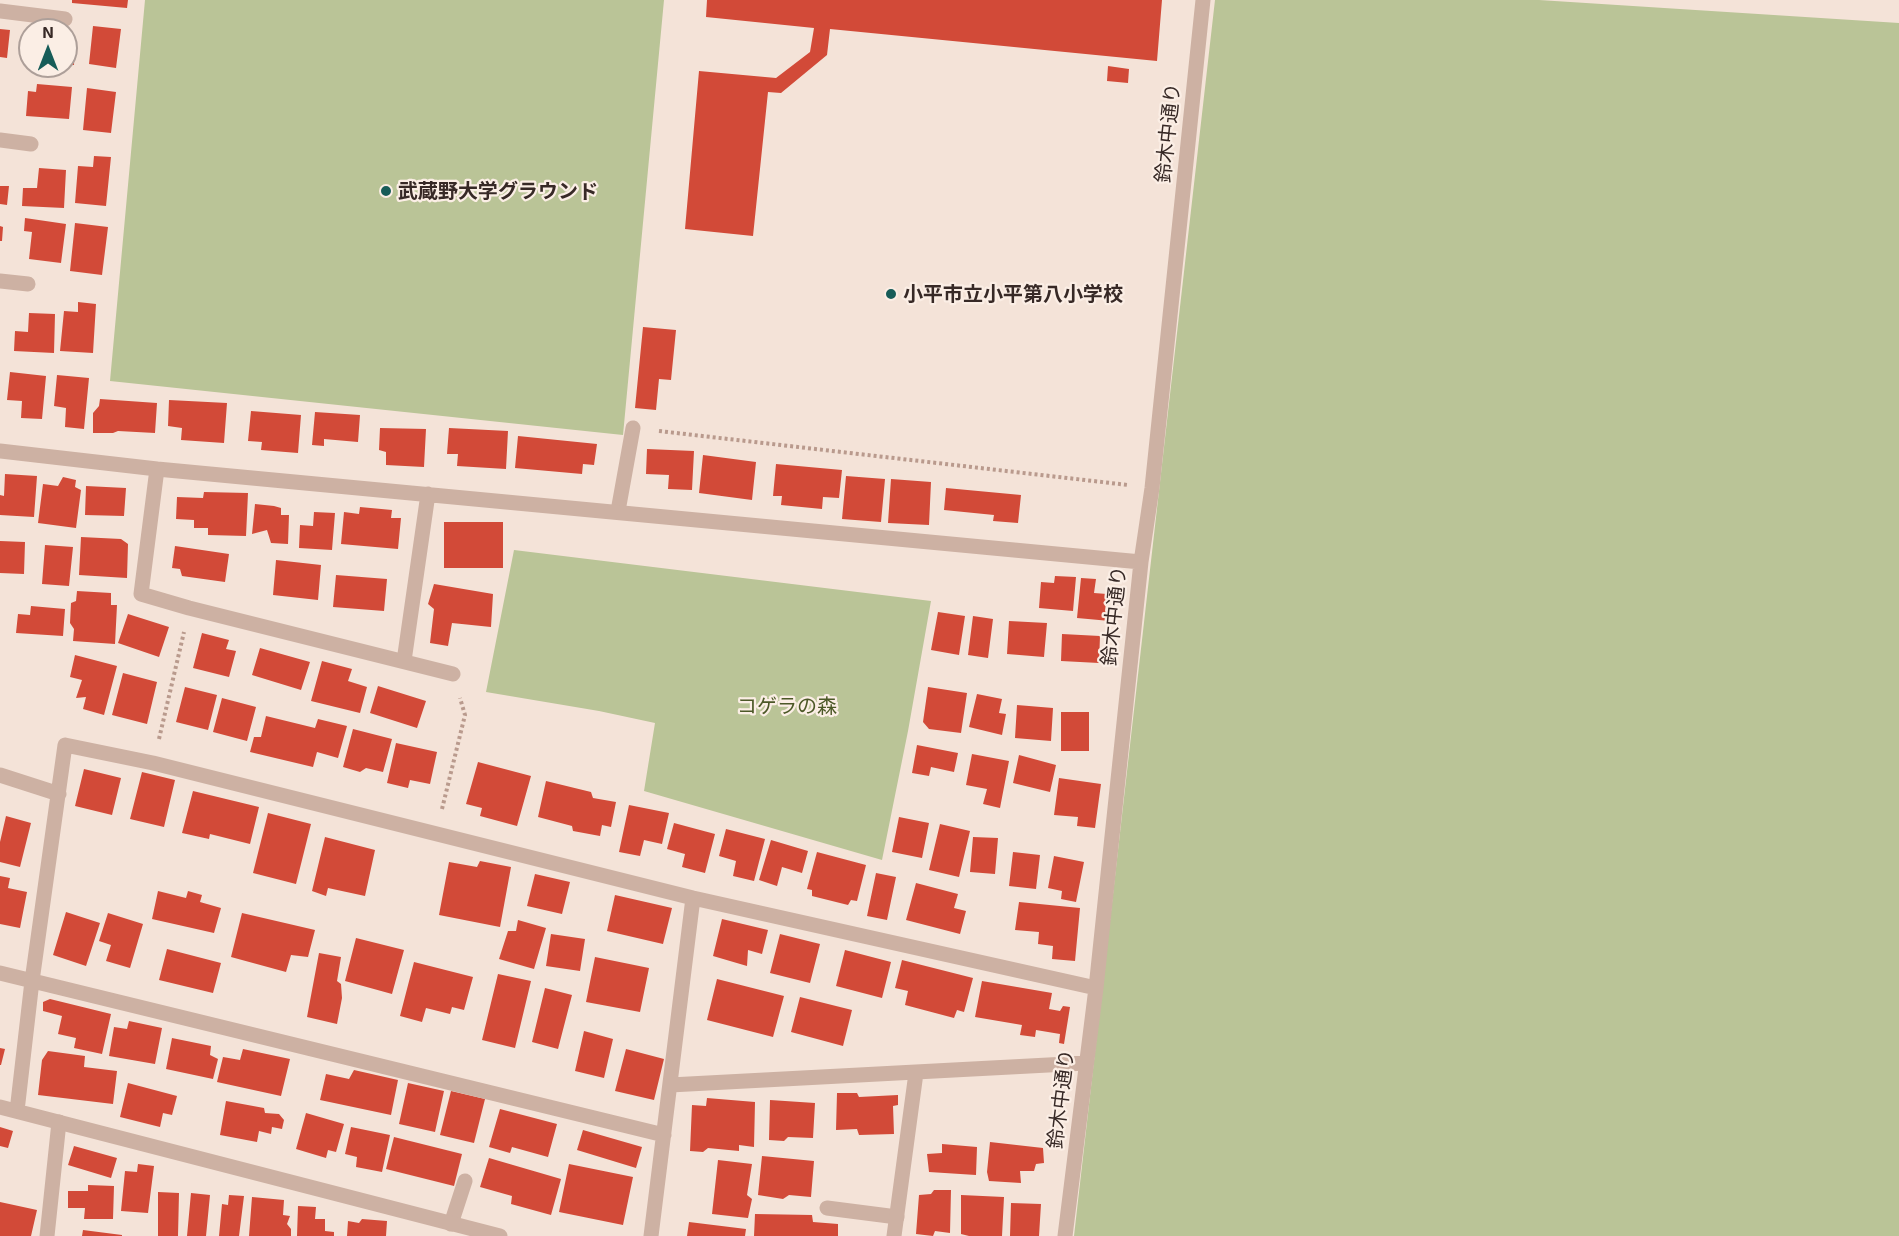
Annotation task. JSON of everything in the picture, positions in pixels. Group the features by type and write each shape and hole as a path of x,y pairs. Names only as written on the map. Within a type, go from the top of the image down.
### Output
{"street":[{"name":"鈴木中通り","path":"1065,1236 1096,988 1141,562 1152,488 1203,0"},
{"path":"0,11 43,8 63,18"},
{"path":"0,140 32,144"},
{"path":"0,281 28,284"},
{"path":"618,511 633,428"},
{"path":"0,451 156,469 1141,562"},
{"path":"156,469 141,594 453,674"},
{"path":"404,661 428,494"},
{"path":"17,1111 32,981 65,745 153,763 693,898 1096,988"},
{"path":"0,775 59,794"},
{"path":"651,1236 693,898"},
{"path":"0,973 664,1135"},
{"path":"670,1085 1086,1063"},
{"path":"894,1236 916,1073"},
{"path":"0,1107 500,1236"},
{"path":"47,1236 59,1122"},
{"path":"451,1224 465,1180"},
{"path":"827,1208 897,1217"}],"path":[{"path":"633,428 1152,488"},
{"path":"153,763 189,608"},
{"path":"436,834 465,715 453,674"}],"green space":[{"name":"武蔵野大学グラウンド","path":"145,0 664,0 623,435 110,381"},
{"path":"1215,0 1539,0 1899,23 1899,1236 1074,1236"},
{"name":"コゲラの森","path":"514,550 931,601 882,860 644,791 655,723 486,692"}],"building":[{"path":"72,0 128,0 127,8 72,3"},
{"path":"707,0 1162,0 1157,61 830,29 827,55 781,93 768,92 753,236 685,229 699,71 776,78 810,52 814,28 706,17"},
{"path":"93,26 121,29 116,68 89,64"},
{"path":"0,29 10,30 7,58 0,57"},
{"path":"1108,66 1129,69 1128,83 1107,81"},
{"path":"37,84 72,87 69,119 26,116 28,91 36,92"},
{"path":"87,88 116,92 111,133 83,130"},
{"path":"94,156 111,157 106,206 75,203 78,166 93,167"},
{"path":"39,168 66,170 64,208 22,206 23,188 37,188"},
{"path":"0,186 9,186 7,205 0,204"},
{"path":"25,218 66,224 61,263 29,259 32,232 24,231"},
{"path":"75,223 108,227 102,275 70,271"},
{"path":"0,226 3,227 2,241 0,241"},
{"path":"78,302 96,304 93,353 60,351 64,311 78,312"},
{"path":"29,313 55,314 54,353 14,351 15,331 28,332"},
{"path":"643,327 676,330 671,380 659,379 656,410 635,408"},
{"path":"10,372 46,376 42,419 21,418 22,401 7,400"},
{"path":"57,375 89,378 84,429 65,427 66,408 54,406"},
{"path":"100,399 157,403 155,433 118,431 93,433 93,413 99,406"},
{"path":"169,400 227,403 224,443 181,440 182,428 168,426"},
{"path":"251,411 301,415 298,453 261,450 262,442 248,441"},
{"path":"315,412 360,415 358,442 324,439 324,446 312,445"},
{"path":"380,428 426,429 424,467 386,465 386,452 379,450"},
{"path":"449,428 508,431 506,469 457,466 458,454 447,454"},
{"path":"518,436 597,444 594,465 583,464 582,474 515,468"},
{"path":"647,449 694,451 692,490 668,489 669,475 646,474"},
{"path":"703,455 756,462 752,500 699,493"},
{"path":"776,464 842,470 839,498 823,497 822,509 781,505 782,496 773,496"},
{"path":"5,474 37,476 34,517 0,515 0,495 4,496"},
{"path":"846,476 885,479 881,522 842,519"},
{"path":"63,477 76,480 75,487 81,490 76,528 38,523 43,484 58,486"},
{"path":"891,479 931,482 929,525 888,523"},
{"path":"86,486 126,488 124,516 85,515"},
{"path":"946,488 1021,495 1018,523 993,521 994,515 944,510"},
{"path":"204,492 248,493 246,536 208,535 208,528 194,528 194,520 176,519 177,497 203,498"},
{"path":"255,504 281,508 281,515 289,515 288,544 271,543 267,530 252,534"},
{"path":"360,507 392,510 391,518 401,518 398,549 341,544 344,512 359,514"},
{"path":"314,512 335,513 332,550 299,548 300,525 313,526"},
{"path":"444,522 503,522 503,568 444,568"},
{"path":"81,537 121,539 128,544 127,578 79,575"},
{"path":"0,541 25,542 24,574 0,573"},
{"path":"45,545 73,547 69,586 42,584"},
{"path":"175,546 229,554 225,582 182,576 180,569 172,568"},
{"path":"276,560 321,565 318,600 273,595"},
{"path":"336,575 387,579 384,611 333,607"},
{"path":"1055,576 1076,577 1073,611 1039,608 1041,582 1054,583"},
{"path":"1081,578 1096,579 1094,593 1107,594 1105,611 1110,615 1110,621 1077,618"},
{"path":"434,584 493,594 491,627 452,623 448,646 430,643 434,609 428,604"},
{"path":"77,591 111,593 111,605 117,605 115,644 73,641 74,629 70,623 71,603 76,601"},
{"path":"31,606 65,609 63,636 16,633 18,614 30,615"},
{"path":"938,612 965,616 959,655 931,650"},
{"path":"128,614 169,627 159,657 118,643"},
{"path":"973,616 993,619 988,658 968,655"},
{"path":"1009,621 1047,623 1044,657 1007,654"},
{"path":"202,633 229,640 226,649 236,651 229,677 193,668"},
{"path":"1062,634 1100,636 1099,663 1061,661"},
{"path":"260,648 310,662 301,690 252,675"},
{"path":"75,655 117,666 104,715 83,709 86,697 76,698 82,680 70,677"},
{"path":"322,661 352,669 348,681 367,687 360,713 311,701"},
{"path":"123,673 157,682 147,724 112,715"},
{"path":"378,686 426,701 417,728 370,713"},
{"path":"185,687 217,695 208,730 176,722"},
{"path":"928,687 967,693 961,733 929,729 923,722"},
{"path":"977,694 1002,699 999,713 1006,714 1002,735 969,727"},
{"path":"222,698 256,707 247,741 213,732"},
{"path":"1017,705 1053,708 1051,741 1015,738"},
{"path":"1061,712 1089,712 1089,751 1061,751"},
{"path":"266,716 315,728 318,719 347,726 338,758 317,752 313,767 250,752 254,737 261,737"},
{"path":"353,729 392,739 383,772 366,768 360,772 343,767"},
{"path":"396,743 437,752 430,784 410,780 408,788 387,783"},
{"path":"917,745 958,753 954,772 931,767 929,776 912,773"},
{"path":"972,754 1009,761 1000,808 983,804 987,789 966,785"},
{"path":"1019,755 1056,765 1050,792 1013,783"},
{"path":"478,762 531,776 517,826 480,816 482,808 466,804"},
{"path":"84,769 121,778 112,815 75,806"},
{"path":"142,772 175,780 164,827 130,819"},
{"path":"1059,778 1101,784 1095,828 1077,826 1078,817 1054,815"},
{"path":"546,781 591,792 593,798 616,802 611,827 602,825 600,836 573,831 572,826 538,817"},
{"path":"193,791 259,807 250,844 210,834 209,839 182,833"},
{"path":"629,805 669,813 662,844 644,840 640,856 619,852"},
{"path":"268,813 311,824 296,884 253,873"},
{"path":"6,816 31,823 20,867 0,862 0,842"},
{"path":"899,817 929,823 922,858 892,852"},
{"path":"674,823 715,834 705,873 682,867 685,854 667,849"},
{"path":"940,824 970,831 959,877 929,870"},
{"path":"726,829 765,839 754,881 733,876 736,861 719,856"},
{"path":"325,837 375,850 365,896 328,888 326,896 312,891"},
{"path":"973,837 998,838 995,874 970,872"},
{"path":"771,840 808,851 802,873 782,867 777,886 759,880"},
{"path":"817,852 866,865 857,901 851,900 848,905 812,896 812,890 807,889"},
{"path":"1013,852 1040,855 1036,889 1009,886"},
{"path":"1054,856 1084,862 1076,902 1061,899 1062,891 1048,888"},
{"path":"480,861 511,867 500,927 439,915 449,862 477,867"},
{"path":"876,873 896,877 887,920 867,916"},
{"path":"535,874 570,882 562,914 527,906"},
{"path":"0,876 10,878 8,888 27,892 20,928 0,924"},
{"path":"916,883 958,894 954,908 966,911 960,934 906,920"},
{"path":"158,891 186,898 188,891 202,895 200,902 221,908 214,933 152,919"},
{"path":"615,895 672,908 663,944 607,931"},
{"path":"1019,902 1080,908 1075,961 1052,959 1053,946 1038,944 1039,932 1015,930"},
{"path":"66,912 100,923 86,966 53,955"},
{"path":"108,913 143,924 130,968 106,961 111,945 99,941"},
{"path":"242,913 315,930 308,957 291,955 286,972 231,957"},
{"path":"722,919 768,930 762,954 748,950 747,966 713,956"},
{"path":"518,920 546,928 534,969 499,959 508,931 516,931"},
{"path":"551,934 585,939 580,971 546,966"},
{"path":"780,934 820,944 810,983 770,973"},
{"path":"356,938 404,950 392,994 345,981"},
{"path":"167,949 221,963 213,993 159,980"},
{"path":"845,950 891,962 882,998 836,986"},
{"path":"319,953 341,957 337,981 341,984 342,998 337,1024 307,1017"},
{"path":"595,957 649,968 640,1012 586,1002"},
{"path":"902,960 973,978 964,1012 957,1010 954,1018 905,1005 908,991 895,988"},
{"path":"414,962 473,977 464,1010 452,1007 450,1014 426,1008 422,1022 400,1016"},
{"path":"498,974 531,981 515,1048 482,1040"},
{"path":"717,979 784,996 773,1037 707,1020"},
{"path":"982,981 1052,993 1049,1009 1060,1011 1063,1006 1070,1007 1064,1044 1059,1043 1060,1034 1036,1030 1035,1037 1020,1035 1022,1025 975,1017"},
{"path":"545,988 572,995 558,1049 532,1042"},
{"path":"800,997 852,1010 843,1046 791,1032"},
{"path":"50,999 111,1014 102,1054 74,1048 76,1038 58,1034 62,1016 43,1011 43,1002"},
{"path":"129,1021 162,1028 155,1064 109,1056 114,1027 127,1029"},
{"path":"584,1031 613,1039 604,1078 575,1071"},
{"path":"172,1038 211,1046 210,1055 218,1059 213,1079 166,1069"},
{"path":"0,1048 5,1049 1,1065 0,1065"},
{"path":"243,1049 290,1059 281,1096 217,1082 223,1057 240,1060"},
{"path":"626,1049 664,1059 654,1100 615,1091"},
{"path":"48,1051 85,1056 84,1067 117,1071 113,1104 38,1095 42,1060"},
{"path":"354,1070 398,1080 391,1115 320,1100 326,1074 349,1079"},
{"path":"128,1083 177,1096 172,1115 163,1113 160,1127 120,1117"},
{"path":"408,1083 444,1091 435,1132 399,1124"},
{"path":"451,1091 485,1099 474,1143 440,1135"},
{"path":"837,1093 857,1093 859,1097 898,1095 898,1105 893,1106 894,1134 859,1135 857,1129 836,1130"},
{"path":"707,1098 755,1102 754,1147 739,1145 739,1151 708,1148 703,1152 690,1151 692,1105 706,1106"},
{"path":"770,1100 815,1103 813,1138 788,1137 784,1141 769,1140"},
{"path":"226,1101 264,1108 265,1113 279,1114 284,1120 282,1129 272,1127 271,1134 259,1131 257,1142 220,1135"},
{"path":"500,1109 557,1124 548,1157 512,1147 510,1153 489,1147"},
{"path":"306,1113 344,1124 336,1152 328,1150 326,1158 296,1149"},
{"path":"0,1127 13,1131 8,1148 0,1146"},
{"path":"351,1127 390,1135 382,1172 356,1167 357,1157 345,1154"},
{"path":"583,1130 642,1147 636,1168 577,1150"},
{"path":"394,1137 462,1154 454,1186 386,1169"},
{"path":"990,1142 1043,1148 1044,1163 1036,1164 1034,1171 1020,1171 1021,1183 989,1181 987,1172"},
{"path":"942,1144 977,1147 976,1175 929,1172 927,1154 942,1153"},
{"path":"74,1146 117,1158 111,1178 68,1165"},
{"path":"762,1156 814,1161 811,1197 789,1195 783,1199 758,1195"},
{"path":"489,1158 561,1179 551,1215 511,1204 512,1196 480,1187"},
{"path":"718,1160 752,1164 747,1195 752,1199 748,1218 712,1214"},
{"path":"138,1164 154,1166 148,1213 121,1211 125,1171 137,1172"},
{"path":"569,1164 633,1177 623,1225 559,1212"},
{"path":"88,1185 114,1186 113,1219 84,1219 85,1208 68,1208 68,1191 88,1191"},
{"path":"934,1190 951,1190 950,1233 935,1231 933,1236 916,1234 919,1195 931,1194"},
{"path":"158,1192 179,1193 178,1236 158,1236"},
{"path":"191,1193 210,1195 206,1236 187,1236"},
{"path":"229,1195 244,1196 239,1236 219,1236 222,1204 228,1205"},
{"path":"961,1195 1004,1197 1002,1236 961,1234"},
{"path":"252,1197 284,1200 283,1215 290,1216 287,1224 291,1229 291,1236 249,1236"},
{"path":"0,1202 37,1210 31,1236 0,1236"},
{"path":"1011,1203 1041,1204 1039,1236 1010,1236"},
{"path":"298,1206 316,1207 315,1219 325,1219 325,1231 334,1232 334,1236 297,1236"},
{"path":"755,1214 812,1215 813,1222 838,1224 838,1236 754,1236"},
{"path":"362,1219 387,1221 386,1236 347,1236 348,1221 359,1223"},
{"path":"689,1222 746,1229 745,1236 687,1236"},
{"path":"83,1230 122,1235 122,1236 82,1236"}],"place":[{"name":"武蔵野大学グラウンド","path":"386,191"},
{"name":"小平市立小平第八小学校","path":"891,294"}]}
